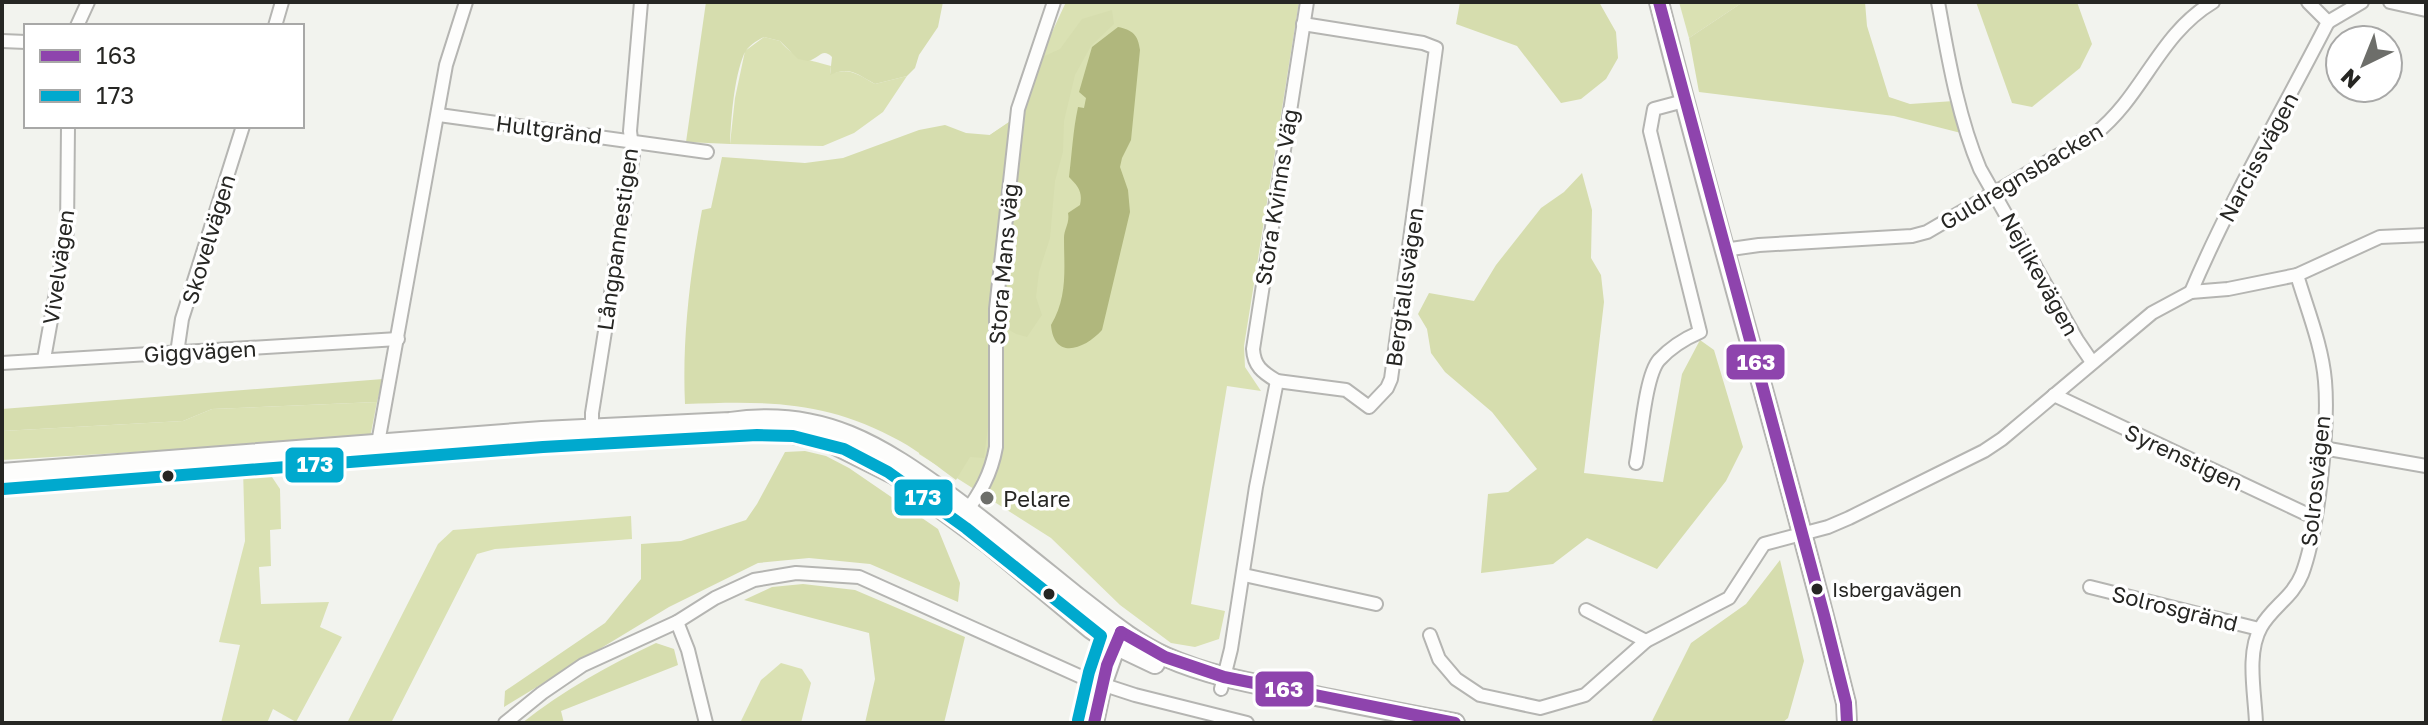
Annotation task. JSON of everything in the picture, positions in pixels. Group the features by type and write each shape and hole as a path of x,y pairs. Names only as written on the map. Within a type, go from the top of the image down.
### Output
{"main road":[{"path":"1659,2 1803,533 1846,703 1847,723"},
{"path":"2,473 378,443 786,418 836,429 904,462 1091,629 1118,639 1163,667 1398,723"},
{"path":"1094,723 1102,685 1118,639"},
{"path":"1223,683 1455,723"}],"street":[{"path":"78,24 88,2"},
{"path":"276,24 282,2"},
{"path":"378,443 446,65 466,2"},
{"name":"Långpannestigen","path":"592,429 633,155 630,131 641,2"},
{"name":"Stora Mans väg","path":"964,516 984,488 996,447 996,309 1018,109 1054,2"},
{"name":"Stora Kvinns Väg","path":"1277,381 1261,371 1254,360 1253,349 1307,2"},
{"name":"Nejlikevägen","path":"1938,2 1945,45 1971,148 2092,362"},
{"name":"Guldregnsbacken","path":"1724,250 1912,236 1945,222 2095,134 2113,120 2130,101 2179,27 2213,2"},
{"path":"2308,2 2328,22 2362,2"},
{"path":"2390,2 2426,10"},
{"name":"Narcissvägen","path":"2191,292 2214,238 2328,22"},
{"name":"Bergtallsvägen","path":"1277,381 1346,390 1369,407 1387,388 1402,319 1436,48 1423,43 1303,24"},
{"path":"2,41 24,42"},
{"path":"1636,463 1646,404 1658,361 1686,338 1700,332 1650,131 1654,109 1684,101"},
{"name":"Hultgränd","path":"439,115 707,152"},
{"name":"Vivelvägen","path":"44,359 67,231 68,128"},
{"name":"Skovelvägen","path":"177,353 182,319 242,128"},
{"path":"1430,635 1439,659 1456,679 1480,695 1540,708 1585,695 1646,641 1729,598 1764,544 1849,518 1984,451 2152,313 2191,292 2228,289 2297,275 2380,237 2426,235"},
{"name":"Solrosvägen","path":"2259,629 2291,595 2302,576 2315,518 2323,448 2325,380 2297,275"},
{"name":"Giggvägen","path":"2,363 398,339"},
{"path":"1223,683 1277,381"},
{"name":"Syrenstigen","path":"2054,395 2315,518"},
{"path":"2323,448 2426,466"},
{"path":"505,723 583,665 677,622 715,598 754,580 796,573 859,577 1102,685 1247,723"},
{"path":"1244,575 1376,604"},
{"name":"Solrosgränd","path":"2090,587 2259,629"},
{"path":"1586,610 1646,641"},
{"path":"677,622 688,650 706,723"},
{"path":"2256,723 2253,649 2259,629"}],"shaded area":[{"path":"706,2 943,2 938,27 919,55 915,68 907,76 875,84 848,71 830,75 832,57 826,53 808,61 798,59 780,41 764,37 755,42 744,54 738,75 730,144 686,142"},
{"path":"1066,2 1299,2 1244,346 1245,367 1261,391 1227,386 1191,604 1225,611 1219,639 1195,647 1171,643 1120,605 1051,538 919,454 966,151 1024,112 1040,58"},
{"path":"1460,2 1599,2 1616,32 1618,58 1606,79 1581,99 1561,103 1517,46 1456,24"},
{"path":"1679,2 1743,2 1689,38"},
{"path":"1743,2 1865,2 1867,26 1889,97 1910,104 1954,101 1961,133 1894,116 1699,92 1689,38"},
{"path":"1976,2 2077,2 2092,44 2080,68 2032,107 2012,103"},
{"path":"1112,10 1114,24 1091,46 1075,75 1064,121 1063,152 1055,181 1050,238 1039,272 1036,297 1042,315 1027,337 989,318 991,404 984,458 970,457 956,480 900,441 821,410 769,404 685,404 686,331 694,258 702,210 711,208 722,157 805,163 843,158 919,130 945,125 966,133 990,135 1024,112 1040,58 1060,49 1082,19"},
{"path":"1118,27 1134,34 1140,50 1131,140 1120,167 1128,190 1130,212 1102,330 1079,346 1064,347 1053,336 1051,325 1063,293 1064,238 1068,213 1080,205 1081,200 1079,190 1069,177 1078,107 1084,108 1086,98 1079,92 1092,47"},
{"path":"764,37 780,41 803,58 831,66 830,74 848,71 875,84 907,76 883,112 854,133 823,146 730,144 745,51"},
{"path":"1582,173 1592,210 1591,258 1601,275 1604,302 1584,473 1663,482 1682,374 1700,340 1714,350 1743,447 1726,481 1657,569 1587,538 1553,564 1481,573 1488,494 1508,492 1537,469 1492,412 1445,372 1431,353 1427,329 1418,314 1429,293 1474,301 1496,265 1541,208 1564,192"},
{"path":"383,379 377,402 212,409 183,421 2,431 2,409"},
{"path":"377,402 370,438 2,460 2,431 183,421 212,409"},
{"path":"805,451 826,456 849,468 938,529 960,583 958,602 870,564 809,558 758,563 669,607 504,707 505,691 605,623 641,579 641,544 681,541 746,520 785,452"},
{"path":"266,468 280,489 281,529 270,530 271,566 259,567 261,604 329,602 320,627 342,637 296,722 273,709 267,723 221,723 240,645 219,642 245,541 243,469"},
{"path":"631,516 632,539 495,549 477,554 391,723 347,723 438,544 453,530"},
{"path":"1780,560 1804,661 1788,718 1782,723 1651,723 1691,643 1746,604"},
{"path":"803,584 855,590 965,637 944,723 865,723 875,679 869,633 744,600 772,587"},
{"path":"656,643 674,649 678,665 561,711 564,723 522,723 586,679"},
{"path":"781,663 802,669 811,683 801,723 740,723 761,680"}],"transit line":[{"name":"163","path":"1659,2 1824,615 1846,703 1847,723"},
{"name":"173","path":"3,489 543,447 757,435 793,436 844,449 888,472 966,528 1101,636 1078,720"},
{"name":"163","path":"1121,632 1165,657 1224,677 1455,723"},
{"name":"163","path":"1094,723 1107,665 1121,632"}],"place":[{"name":"Pelare","path":"987,498"},
{"name":"Isbergavägen","path":"1817,589"}]}
